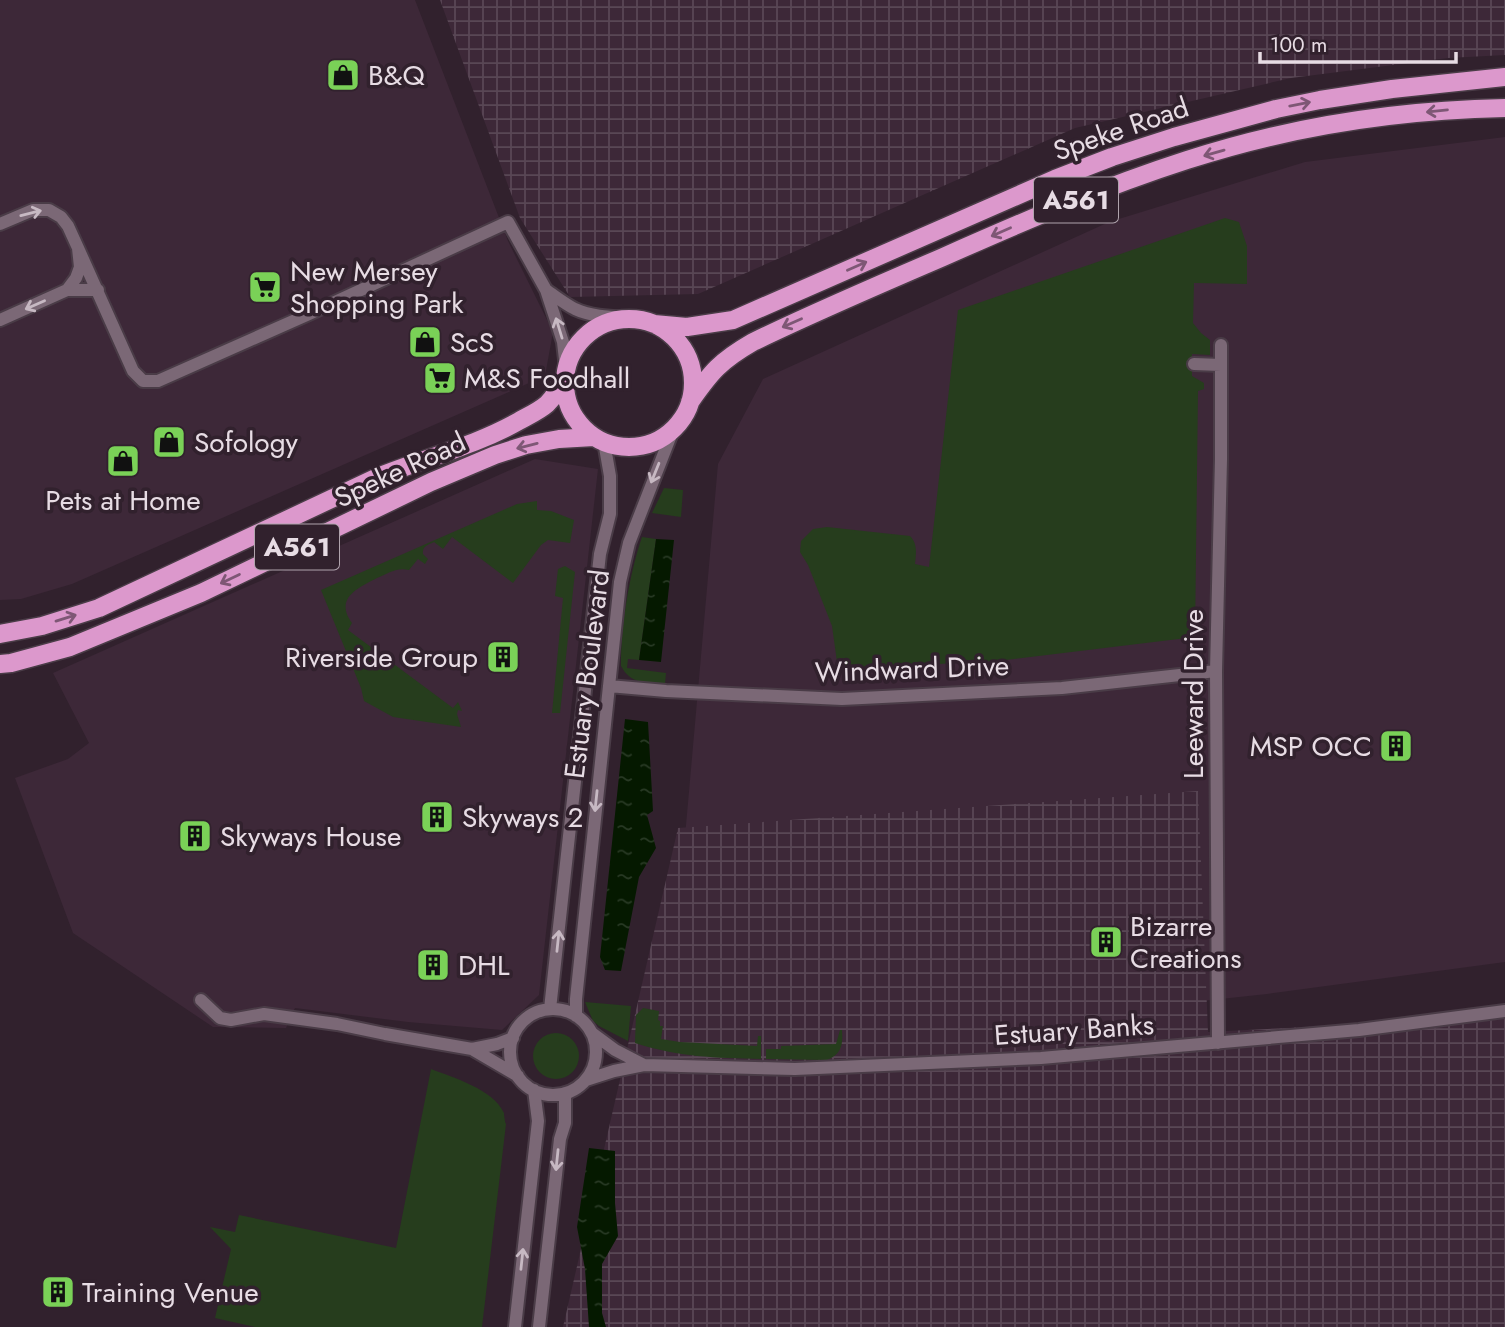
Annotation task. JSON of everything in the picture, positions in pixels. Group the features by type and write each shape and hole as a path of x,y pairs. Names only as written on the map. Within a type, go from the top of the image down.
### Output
{"highway":[{"name":"Speke Road","path":"654,324 687,327 740,318 1055,179 1174,137 1276,109 1392,89 1505,76"},
{"name":"Speke Road","path":"690,402 722,362 753,342 1101,190 1203,155 1333,125 1393,116 1505,108"},
{"path":"1092,165 1101,190"},
{"name":"A561","path":"566,372 575,348 590,332 610,322 631,318 654,324 670,334 683,348 691,365 693,384 690,402 673,430 658,440 640,446 622,447 599,440"},
{"name":"Speke Road","path":"0,634 42,626 99,608 378,477 507,428 546,405 556,393 566,372"},
{"path":"566,372 565,394 571,411 581,426 599,440"},
{"name":"Speke Road","path":"0,664 70,648 201,593 431,482 495,455 526,445 559,439 599,440"}],"street":[{"path":"1486,78 1505,83"},
{"path":"0,224 33,210 49,210 61,217 68,226 98,290 133,371 144,382 158,381 508,222 545,290 563,342 566,372"},
{"path":"67,290 80,267 78,248"},
{"path":"0,320 67,290 98,290"},
{"path":"545,290 586,313 631,318"},
{"name":"Leeward Drive","path":"1218,1043 1216,671 1222,345"},
{"path":"1194,364 1222,365"},
{"name":"Estuary Boulevard","path":"576,1016 620,582 629,543 673,430"},
{"name":"Estuary Boulevard","path":"550,1009 600,554 610,514 610,476 599,440"},
{"name":"Windward Drive","path":"609,686 842,699 1062,688 1216,671"},
{"path":"201,1000 220,1018 231,1020 264,1014 337,1024 472,1049 518,1076"},
{"path":"550,1009 564,1010 585,1023 596,1045 593,1069 586,1080 577,1088 555,1095 534,1090 525,1084 518,1076 510,1055 513,1038 524,1020 536,1012 550,1009"},
{"name":"Estuary Banks","path":"586,1080 644,1065 763,1069 848,1068 1041,1058 1359,1030 1505,1011"},
{"name":"Estuary Banks","path":"592,1033 615,1050 644,1065"},
{"path":"472,1049 513,1038"},
{"path":"515,1327 538,1121 534,1090"},
{"path":"539,1327 559,1139 565,1123 565,1093"}],"shaded area":[{"name":"New Mersey Shopping Park","path":"0,0 415,0 508,241 553,332 545,376 72,584 21,599 0,600"},
{"path":"440,0 1505,0 1505,55 1448,58 1291,78 1075,128 698,294 570,297 520,218"},
{"path":"1505,137 1505,962 1267,994 1025,1020 670,1006 718,464 763,379 1109,222 1305,162"},
{"path":"1225,218 1239,222 1247,246 1247,284 1194,283 1193,323 1210,340 1210,355 1192,354 1192,376 1204,383 1204,389 1198,391 1195,637 997,661 838,669 832,626 808,565 800,552 801,541 813,529 827,527 910,536 915,546 915,564 929,567 958,310"},
{"path":"535,459 598,469 539,995 502,1030 295,1008 286,1028 213,1027 73,933 15,778 68,759 89,743 53,673"},
{"path":"664,488 683,490 681,517 652,513"},
{"path":"537,501 537,510 551,511 574,520 570,543 548,540 541,545 513,583 452,537 443,549 434,542 424,547 423,554 428,559 425,564 418,559 409,570 397,570 377,578 356,590 347,600 347,614 352,623 348,630 453,708 458,702 462,711 458,710 457,714 461,727 393,717 364,701 321,590 517,504"},
{"path":"642,537 656,539 639,660 628,659 627,668 666,673 665,684 634,680 621,666 627,601"},
{"path":"565,566 575,572 560,713 552,713 563,598 555,596 558,569"},
{"path":"1198,791 1208,1032 1505,1017 1505,1327 563,1327 678,828"},
{"path":"585,1002 631,1006 628,1041 593,1021"},
{"path":"643,1008 659,1011 658,1020 660,1026 663,1026 661,1039 757,1046 758,1036 761,1036 761,1059 682,1054 635,1043 636,1015"},
{"path":"840,1030 842,1044 836,1055 827,1060 766,1059 766,1049 836,1044"},
{"path":"556,1033 572,1040 579,1056 572,1072 556,1079 540,1072 533,1056 540,1040"},
{"path":"431,1069 482,1091 499,1105 504,1113 506,1124 482,1327 255,1327 215,1318 231,1249 210,1227 235,1232 239,1215 396,1248"}],"water":[{"path":"656,539 674,540 661,662 639,660"},
{"path":"625,719 648,722 653,811 647,815 656,848 639,877 621,971 605,970 600,957"},
{"path":"589,1148 615,1151 618,1236 602,1264 602,1313 606,1327 589,1327 585,1269 577,1227"}],"place":[{"name":"B&Q","path":"343,75"},
{"name":"New Mersey Shopping Park","path":"265,287"},
{"name":"ScS","path":"425,342"},
{"name":"M&S Foodhall","path":"440,378"},
{"name":"Sofology","path":"169,442"},
{"name":"Pets at Home","path":"123,461"},
{"name":"Riverside Group","path":"503,657"},
{"name":"MSP OCC","path":"1396,746"},
{"name":"Skyways 2","path":"437,817"},
{"name":"Skyways House","path":"195,836"},
{"name":"Bizarre Creations","path":"1106,942"},
{"name":"DHL","path":"433,965"},
{"name":"Training Venue","path":"58,1292"}]}
